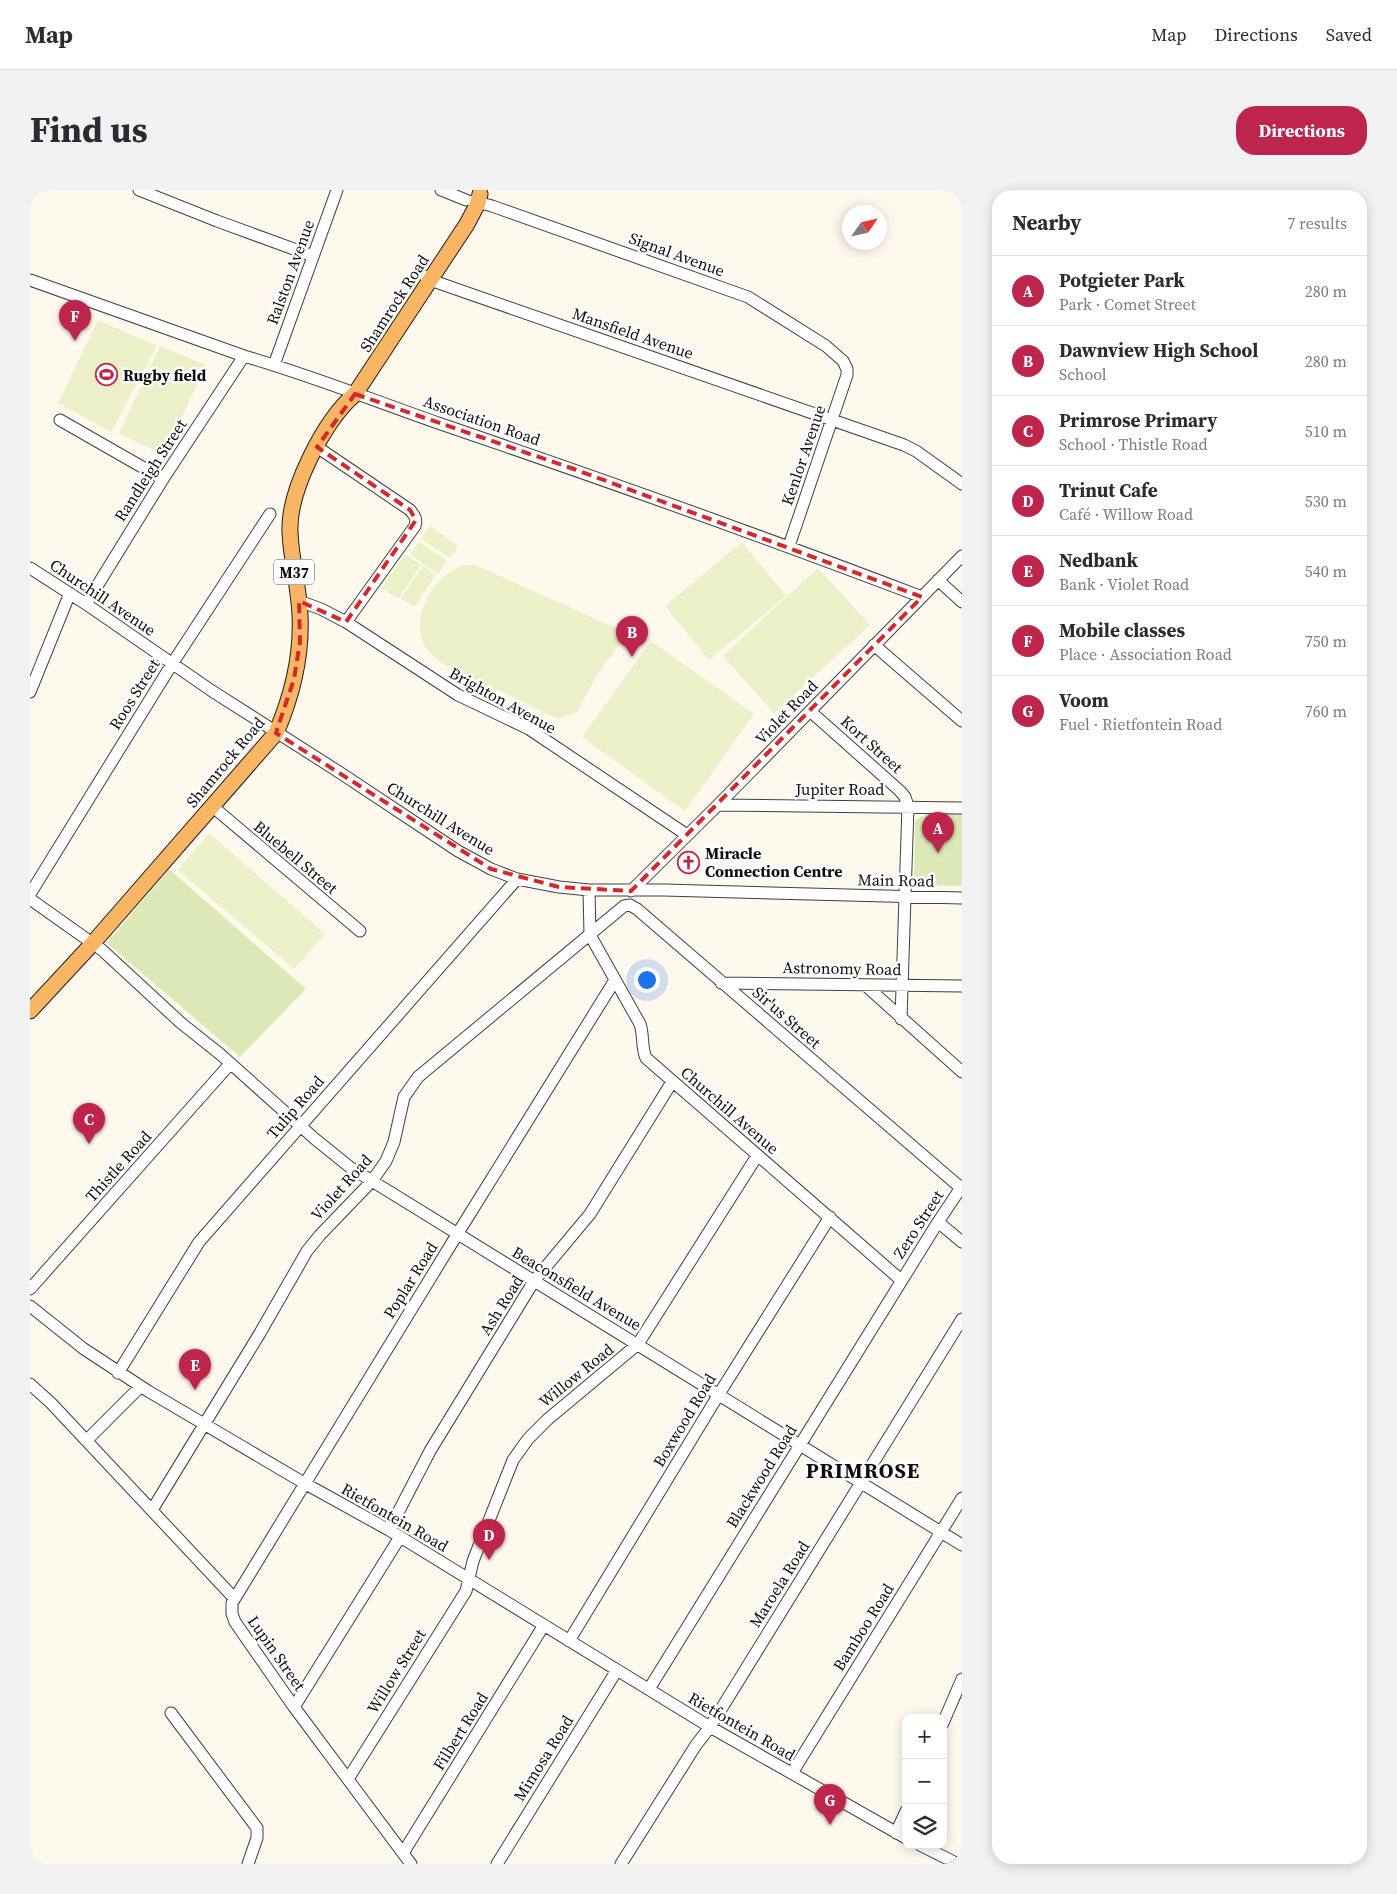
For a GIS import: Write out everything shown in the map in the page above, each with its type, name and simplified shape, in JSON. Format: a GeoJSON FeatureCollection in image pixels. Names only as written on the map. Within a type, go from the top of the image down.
{"type":"FeatureCollection","features":[{"type":"Feature","properties":{"kind":"main road","name":"Shamrock Road"},"geometry":{"type":"LineString","coordinates":[[30,1011],[93,943],[276,733],[294,679],[300,642],[299,601],[292,557],[290,515],[301,477],[335,417],[351,396],[428,278],[464,222],[476,198]]}},
{"type":"Feature","properties":{"kind":"street"},"geometry":{"type":"LineString","coordinates":[[139,190],[216,221],[313,256]]}},
{"type":"Feature","properties":{"kind":"street","name":"Ralston Avenue"},"geometry":{"type":"LineString","coordinates":[[274,365],[337,190]]}},
{"type":"Feature","properties":{"kind":"street","name":"Signal Avenue"},"geometry":{"type":"LineString","coordinates":[[442,190],[476,198],[492,206],[748,297],[826,346],[842,361],[847,369],[847,375]]}},
{"type":"Feature","properties":{"kind":"street","name":"Mansfield Avenue"},"geometry":{"type":"LineString","coordinates":[[428,278],[832,419],[916,451],[962,484]]}},
{"type":"Feature","properties":{"kind":"street","name":"Association Road"},"geometry":{"type":"LineString","coordinates":[[30,280],[274,365],[351,396],[571,468],[789,546],[922,597]]}},
{"type":"Feature","properties":{"kind":"street","name":"Randleigh Street"},"geometry":{"type":"LineString","coordinates":[[86,604],[163,479],[244,356]]}},
{"type":"Feature","properties":{"kind":"street","name":"Kenlor Avenue"},"geometry":{"type":"LineString","coordinates":[[789,546],[847,375]]}},
{"type":"Feature","properties":{"kind":"street"},"geometry":{"type":"LineString","coordinates":[[60,420],[163,479]]}},
{"type":"Feature","properties":{"kind":"street"},"geometry":{"type":"LineString","coordinates":[[317,447],[410,510],[416,520],[415,526],[346,622]]}},
{"type":"Feature","properties":{"kind":"street","name":"Roos Street"},"geometry":{"type":"LineString","coordinates":[[30,894],[172,664],[270,514]]}},
{"type":"Feature","properties":{"kind":"street","name":"Violet Road"},"geometry":{"type":"LineString","coordinates":[[631,891],[648,866],[687,835],[718,805],[962,556]]}},
{"type":"Feature","properties":{"kind":"street","name":"Churchill Avenue"},"geometry":{"type":"LineString","coordinates":[[30,568],[70,593],[276,733],[477,862],[517,879],[552,886],[589,890],[590,935],[640,1024],[646,1058],[902,1280]]}},
{"type":"Feature","properties":{"kind":"street"},"geometry":{"type":"LineString","coordinates":[[938,580],[962,602]]}},
{"type":"Feature","properties":{"kind":"street"},"geometry":{"type":"LineString","coordinates":[[30,692],[70,593]]}},
{"type":"Feature","properties":{"kind":"street","name":"Brighton Avenue"},"geometry":{"type":"LineString","coordinates":[[299,601],[322,609],[346,622],[458,695],[529,729],[687,835]]}},
{"type":"Feature","properties":{"kind":"street"},"geometry":{"type":"LineString","coordinates":[[874,645],[962,721]]}},
{"type":"Feature","properties":{"kind":"street","name":"Kort Street"},"geometry":{"type":"LineString","coordinates":[[810,711],[900,791],[908,806]]}},
{"type":"Feature","properties":{"kind":"street","name":"Jupiter Road"},"geometry":{"type":"LineString","coordinates":[[718,805],[962,808]]}},
{"type":"Feature","properties":{"kind":"street","name":"Bluebell Street"},"geometry":{"type":"LineString","coordinates":[[212,806],[360,932]]}},
{"type":"Feature","properties":{"kind":"street"},"geometry":{"type":"LineString","coordinates":[[901,1019],[908,806]]}},
{"type":"Feature","properties":{"kind":"street","name":"Tulip Road"},"geometry":{"type":"LineString","coordinates":[[118,1373],[199,1242],[517,879]]}},
{"type":"Feature","properties":{"kind":"street","name":"Main Road"},"geometry":{"type":"LineString","coordinates":[[589,890],[664,890],[962,898]]}},
{"type":"Feature","properties":{"kind":"street","name":"Beaconsfield Avenue"},"geometry":{"type":"LineString","coordinates":[[30,899],[93,943],[138,982],[159,996],[195,1032],[334,1156],[962,1545]]}},
{"type":"Feature","properties":{"kind":"street","name":"Sir'us Street"},"geometry":{"type":"LineString","coordinates":[[590,935],[620,909],[630,905],[961,1187]]}},
{"type":"Feature","properties":{"kind":"street","name":"Violet Road"},"geometry":{"type":"LineString","coordinates":[[152,1510],[260,1332],[306,1251],[372,1181],[391,1152],[404,1097],[418,1077],[590,935]]}},
{"type":"Feature","properties":{"kind":"street","name":"Poplar Road"},"geometry":{"type":"LineString","coordinates":[[234,1598],[615,980]]}},
{"type":"Feature","properties":{"kind":"street","name":"Astronomy Road"},"geometry":{"type":"LineString","coordinates":[[721,982],[962,986]]}},
{"type":"Feature","properties":{"kind":"street"},"geometry":{"type":"LineString","coordinates":[[865,985],[962,1072]]}},
{"type":"Feature","properties":{"kind":"street","name":"Thistle Road"},"geometry":{"type":"LineString","coordinates":[[30,1289],[230,1064]]}},
{"type":"Feature","properties":{"kind":"street","name":"Ash Road"},"geometry":{"type":"LineString","coordinates":[[389,1530],[430,1451],[534,1281],[590,1214],[672,1082]]}},
{"type":"Feature","properties":{"kind":"street","name":"Willow Road"},"geometry":{"type":"LineString","coordinates":[[468,1578],[508,1472],[522,1447],[548,1419],[638,1344],[757,1156]]}},
{"type":"Feature","properties":{"kind":"street","name":"Zero Street"},"geometry":{"type":"LineString","coordinates":[[902,1280],[961,1187]]}},
{"type":"Feature","properties":{"kind":"street","name":"Boxwood Road"},"geometry":{"type":"LineString","coordinates":[[569,1641],[719,1394],[830,1217]]}},
{"type":"Feature","properties":{"kind":"street"},"geometry":{"type":"LineString","coordinates":[[938,1222],[962,1242]]}},
{"type":"Feature","properties":{"kind":"street","name":"Blackwood Road"},"geometry":{"type":"LineString","coordinates":[[649,1689],[902,1280]]}},
{"type":"Feature","properties":{"kind":"street","name":"Rietfontein Road"},"geometry":{"type":"LineString","coordinates":[[30,1306],[72,1340],[140,1387],[304,1484],[389,1530],[710,1727],[901,1836]]}},
{"type":"Feature","properties":{"kind":"street","name":"Maroela Road"},"geometry":{"type":"LineString","coordinates":[[621,1864],[696,1745],[710,1727],[962,1319]]}},
{"type":"Feature","properties":{"kind":"street"},"geometry":{"type":"LineString","coordinates":[[30,1384],[51,1402],[234,1598]]}},
{"type":"Feature","properties":{"kind":"street"},"geometry":{"type":"LineString","coordinates":[[87,1440],[140,1387]]}},
{"type":"Feature","properties":{"kind":"street","name":"Bamboo Road"},"geometry":{"type":"LineString","coordinates":[[792,1773],[962,1498]]}},
{"type":"Feature","properties":{"kind":"street"},"geometry":{"type":"LineString","coordinates":[[294,1707],[400,1537]]}},
{"type":"Feature","properties":{"kind":"street","name":"Willow Street"},"geometry":{"type":"LineString","coordinates":[[348,1779],[466,1590],[468,1578]]}},
{"type":"Feature","properties":{"kind":"street","name":"Lupin Street"},"geometry":{"type":"LineString","coordinates":[[234,1598],[232,1614],[234,1622],[294,1707],[411,1864]]}},
{"type":"Feature","properties":{"kind":"street","name":"Filbert Road"},"geometry":{"type":"LineString","coordinates":[[403,1853],[544,1625]]}},
{"type":"Feature","properties":{"kind":"street","name":"Mimosa Road"},"geometry":{"type":"LineString","coordinates":[[497,1864],[617,1670]]}},
{"type":"Feature","properties":{"kind":"street"},"geometry":{"type":"LineString","coordinates":[[947,1714],[962,1679]]}},
{"type":"Feature","properties":{"kind":"street"},"geometry":{"type":"LineString","coordinates":[[171,1713],[257,1828],[257,1838],[248,1864]]}},
{"type":"Feature","properties":{"kind":"street"},"geometry":{"type":"LineString","coordinates":[[928,1849],[958,1864]]}},
{"type":"Feature","properties":{"kind":"highlighted area"},"geometry":{"type":"Polygon","coordinates":[[[355,394],[571,468],[922,597],[631,891],[559,887],[491,869],[276,733],[294,679],[300,642],[299,601],[346,622],[416,520],[410,510],[317,447],[355,394]]]}},
{"type":"Feature","properties":{"kind":"green space","name":"Rugby field"},"geometry":{"type":"Polygon","coordinates":[[[98,320],[157,346],[111,432],[58,403],[98,320]]]}},
{"type":"Feature","properties":{"kind":"green space","name":"Rugby field"},"geometry":{"type":"Polygon","coordinates":[[[160,346],[206,365],[164,455],[119,433],[160,346]]]}},
{"type":"Feature","properties":{"kind":"green space"},"geometry":{"type":"Polygon","coordinates":[[[430,526],[458,546],[450,558],[421,539],[430,526]]]}},
{"type":"Feature","properties":{"kind":"green space"},"geometry":{"type":"Polygon","coordinates":[[[419,542],[447,561],[438,574],[410,554],[419,542]]]}},
{"type":"Feature","properties":{"kind":"green space"},"geometry":{"type":"Polygon","coordinates":[[[742,542],[786,596],[709,660],[665,606],[742,542]]]}},
{"type":"Feature","properties":{"kind":"green space"},"geometry":{"type":"Polygon","coordinates":[[[405,554],[421,565],[398,599],[382,588],[405,554]]]}},
{"type":"Feature","properties":{"kind":"green space"},"geometry":{"type":"Polygon","coordinates":[[[464,565],[474,565],[482,568],[627,633],[596,677],[577,712],[558,719],[454,670],[433,656],[426,648],[421,637],[420,625],[426,601],[442,579],[452,570],[464,565]]]}},
{"type":"Feature","properties":{"kind":"green space"},"geometry":{"type":"Polygon","coordinates":[[[423,566],[436,575],[414,607],[401,598],[423,566]]]}},
{"type":"Feature","properties":{"kind":"green space"},"geometry":{"type":"Polygon","coordinates":[[[818,568],[870,625],[774,713],[723,656],[818,568]]]}},
{"type":"Feature","properties":{"kind":"green space"},"geometry":{"type":"Polygon","coordinates":[[[651,641],[754,714],[685,811],[582,737],[651,641]]]}},
{"type":"Feature","properties":{"kind":"green space"},"geometry":{"type":"Polygon","coordinates":[[[928,814],[962,814],[962,886],[914,885],[915,820],[928,814]]]}},
{"type":"Feature","properties":{"kind":"green space"},"geometry":{"type":"Polygon","coordinates":[[[209,833],[325,934],[294,969],[178,870],[209,833]]]}},
{"type":"Feature","properties":{"kind":"green space"},"geometry":{"type":"Polygon","coordinates":[[[169,869],[306,989],[240,1057],[107,943],[169,869]]]}},
{"type":"Feature","properties":{"kind":"place","name":"Mobile classes"},"geometry":{"type":"Point","coordinates":[75,341]}},
{"type":"Feature","properties":{"kind":"place","name":"Rugby field"},"geometry":{"type":"Point","coordinates":[107,375]}},
{"type":"Feature","properties":{"kind":"place","name":"Dawnview High School"},"geometry":{"type":"Point","coordinates":[632,657]}},
{"type":"Feature","properties":{"kind":"place","name":"Potgieter Park"},"geometry":{"type":"Point","coordinates":[938,853]}},
{"type":"Feature","properties":{"kind":"place","name":"Miracle Connection Centre"},"geometry":{"type":"Point","coordinates":[689,862]}},
{"type":"Feature","properties":{"kind":"place","name":"Primrose Primary"},"geometry":{"type":"Point","coordinates":[89,1144]}},
{"type":"Feature","properties":{"kind":"place","name":"Nedbank"},"geometry":{"type":"Point","coordinates":[195,1390]}},
{"type":"Feature","properties":{"kind":"place","name":"Trinut Cafe"},"geometry":{"type":"Point","coordinates":[489,1560]}},
{"type":"Feature","properties":{"kind":"place","name":"Voom"},"geometry":{"type":"Point","coordinates":[830,1825]}},
{"type":"Feature","properties":{"kind":"district","name":"PRIMROSE"},"geometry":{"type":"Point","coordinates":[863,1470]}}]}
